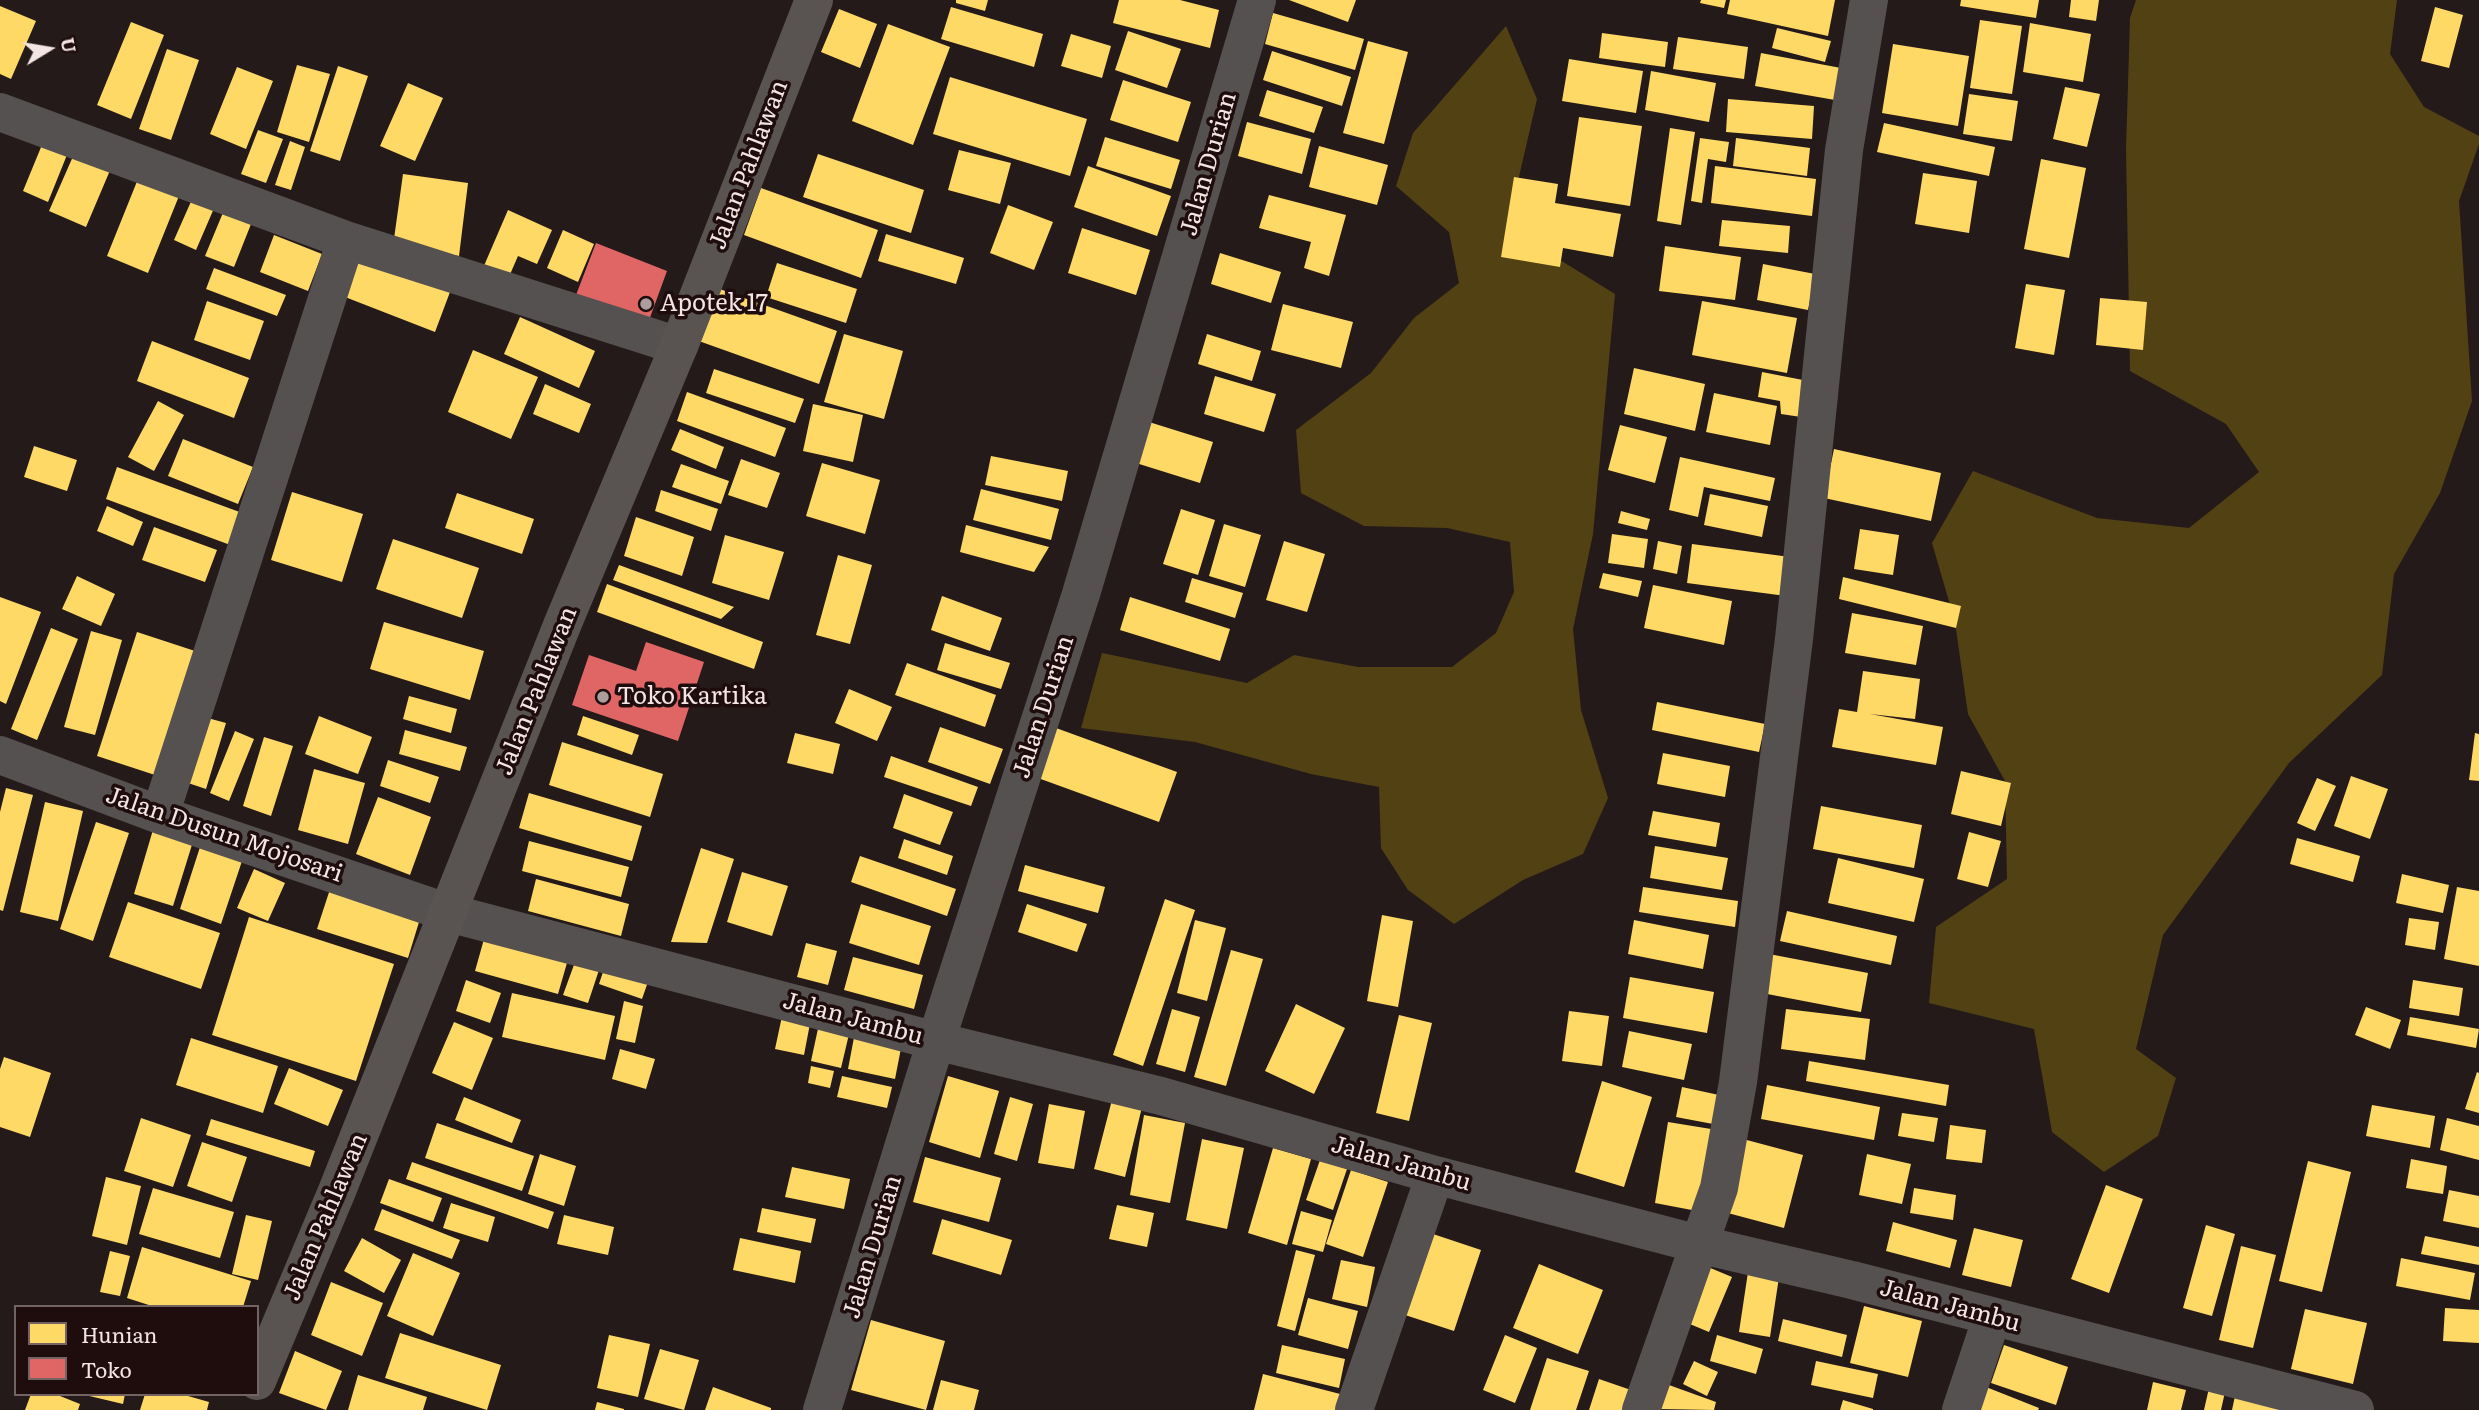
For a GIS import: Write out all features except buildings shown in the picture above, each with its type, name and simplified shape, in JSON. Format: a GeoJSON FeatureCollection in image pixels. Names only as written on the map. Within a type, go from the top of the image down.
{"type":"FeatureCollection","features":[{"type":"Feature","properties":{"kind":"main road","name":"Jalan Pahlawan"},"geometry":{"type":"LineString","coordinates":[[259,1376],[449,913],[563,623],[679,346],[814,0]]}},
{"type":"Feature","properties":{"kind":"street","name":"Jalan Durian"},"geometry":{"type":"LineString","coordinates":[[822,1410],[936,1041],[1081,594],[1256,0]]}},
{"type":"Feature","properties":{"kind":"street"},"geometry":{"type":"LineString","coordinates":[[1641,1410],[1702,1245],[1719,1188],[1751,987],[1794,639],[1844,150],[1869,0]]}},
{"type":"Feature","properties":{"kind":"street"},"geometry":{"type":"LineString","coordinates":[[0,112],[346,240],[679,346]]}},
{"type":"Feature","properties":{"kind":"street"},"geometry":{"type":"LineString","coordinates":[[160,815],[346,240]]}},
{"type":"Feature","properties":{"kind":"street","name":"Jalan Dusun Mojosari"},"geometry":{"type":"LineString","coordinates":[[0,755],[160,815],[449,913]]}},
{"type":"Feature","properties":{"kind":"street","name":"Jalan Jambu"},"geometry":{"type":"LineString","coordinates":[[449,913],[936,1041],[1161,1096],[1435,1175],[1702,1245],[2355,1410]]}},
{"type":"Feature","properties":{"kind":"street"},"geometry":{"type":"LineString","coordinates":[[1354,1410],[1435,1175]]}},
{"type":"Feature","properties":{"kind":"street"},"geometry":{"type":"LineString","coordinates":[[1961,1410],[1992,1317]]}},
{"type":"Feature","properties":{"kind":"shaded area"},"geometry":{"type":"Polygon","coordinates":[[[2136,0],[2397,0],[2390,54],[2424,107],[2479,136],[2479,144],[2459,201],[2472,401],[2440,493],[2394,574],[2382,675],[2289,763],[2163,935],[2136,1049],[2176,1078],[2158,1136],[2104,1172],[2052,1132],[2034,1029],[1929,1003],[1936,927],[2007,879],[2005,781],[1968,714],[1955,622],[1932,543],[1973,471],[2097,518],[2189,528],[2259,472],[2226,424],[2130,371],[2126,150],[2130,18],[2136,0]]]}},
{"type":"Feature","properties":{"kind":"shaded area"},"geometry":{"type":"Polygon","coordinates":[[[1506,26],[1537,99],[1518,181],[1531,242],[1615,294],[1593,534],[1573,629],[1581,710],[1608,798],[1583,854],[1523,880],[1454,924],[1408,890],[1381,848],[1379,787],[1311,774],[1195,742],[1081,728],[1102,653],[1247,683],[1294,655],[1358,667],[1452,667],[1496,633],[1514,592],[1510,542],[1447,528],[1364,526],[1301,493],[1296,430],[1371,373],[1414,318],[1459,283],[1449,232],[1396,186],[1413,133],[1506,26]]]}},
{"type":"Feature","properties":{"kind":"place","name":"Apotek 17"},"geometry":{"type":"Point","coordinates":[646,304]}},
{"type":"Feature","properties":{"kind":"place","name":"Toko Kartika"},"geometry":{"type":"Point","coordinates":[603,697]}}]}
